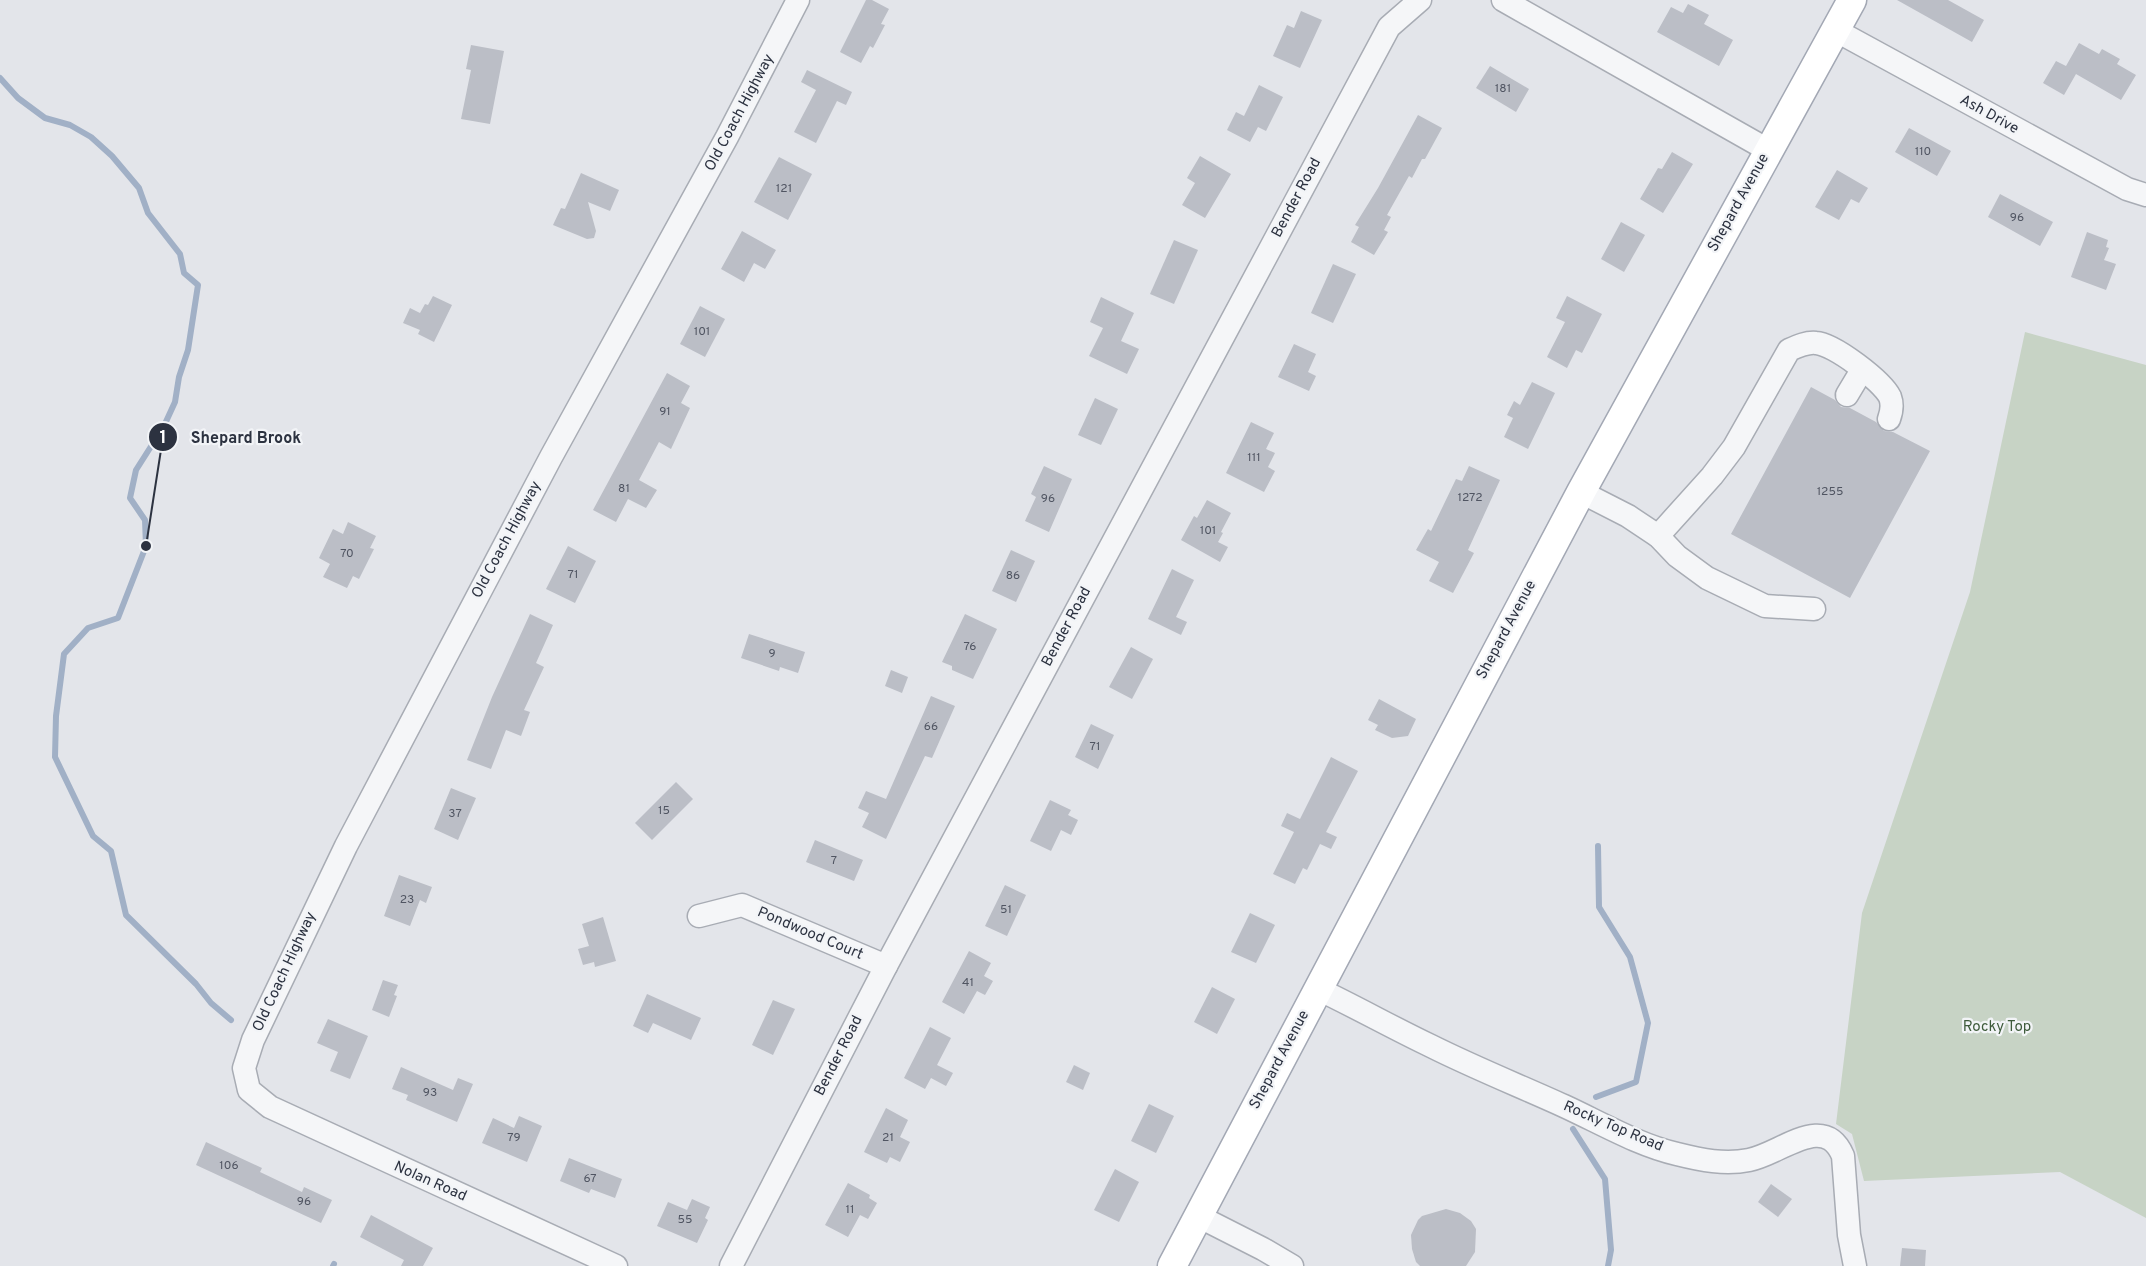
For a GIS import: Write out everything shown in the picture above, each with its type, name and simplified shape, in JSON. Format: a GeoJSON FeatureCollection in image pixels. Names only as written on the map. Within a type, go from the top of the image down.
{"type":"FeatureCollection","features":[{"type":"Feature","properties":{"kind":"main road","name":"Shepard Avenue"},"geometry":{"type":"LineString","coordinates":[[1172,1266],[1581,492],[1852,0]]}},
{"type":"Feature","properties":{"kind":"street","name":"Old Coach Highway"},"geometry":{"type":"LineString","coordinates":[[249,1090],[244,1068],[253,1040],[346,846],[541,477],[727,137],[798,0]]}},
{"type":"Feature","properties":{"kind":"street","name":"Bender Road"},"geometry":{"type":"LineString","coordinates":[[731,1266],[886,966],[1389,27],[1420,0]]}},
{"type":"Feature","properties":{"kind":"street"},"geometry":{"type":"LineString","coordinates":[[1503,0],[1768,150]]}},
{"type":"Feature","properties":{"kind":"street","name":"Ash Drive"},"geometry":{"type":"LineString","coordinates":[[1835,30],[2127,189],[2146,195]]}},
{"type":"Feature","properties":{"kind":"street"},"geometry":{"type":"LineString","coordinates":[[1658,536],[1712,476],[1734,447],[1789,350],[1802,344],[1815,342],[1831,347],[1885,388],[1893,409],[1889,419]]}},
{"type":"Feature","properties":{"kind":"street"},"geometry":{"type":"LineString","coordinates":[[1846,395],[1862,369]]}},
{"type":"Feature","properties":{"kind":"street"},"geometry":{"type":"LineString","coordinates":[[1581,492],[1628,516],[1658,536],[1677,556],[1707,578],[1765,606],[1814,609]]}},
{"type":"Feature","properties":{"kind":"street","name":"Pondwood Court"},"geometry":{"type":"LineString","coordinates":[[699,916],[742,905],[886,966]]}},
{"type":"Feature","properties":{"kind":"street","name":"Rocky Top Road"},"geometry":{"type":"LineString","coordinates":[[1318,989],[1430,1046],[1640,1141],[1673,1153],[1720,1162],[1735,1162],[1766,1155],[1810,1135],[1820,1135],[1831,1139],[1839,1146],[1844,1156],[1849,1235],[1855,1266]]}},
{"type":"Feature","properties":{"kind":"street","name":"Nolan Road"},"geometry":{"type":"LineString","coordinates":[[249,1090],[270,1107],[616,1266]]}},
{"type":"Feature","properties":{"kind":"street"},"geometry":{"type":"LineString","coordinates":[[1198,1216],[1292,1266]]}},
{"type":"Feature","properties":{"kind":"green space","name":"Rocky Top"},"geometry":{"type":"Polygon","coordinates":[[[2025,332],[2146,365],[2146,1218],[2060,1172],[1864,1181],[1852,1134],[1836,1124],[1862,913],[1970,592],[2025,332]]]}},
{"type":"Feature","properties":{"kind":"building"},"geometry":{"type":"Polygon","coordinates":[[[866,0],[872,0],[889,9],[881,24],[885,25],[873,48],[870,46],[861,63],[840,52],[866,0]]]}},
{"type":"Feature","properties":{"kind":"building"},"geometry":{"type":"Polygon","coordinates":[[[1897,0],[1948,0],[1984,20],[1972,42],[1897,0]]]}},
{"type":"Feature","properties":{"kind":"building"},"geometry":{"type":"Polygon","coordinates":[[[1688,4],[1709,15],[1704,24],[1733,40],[1719,66],[1657,32],[1671,7],[1683,13],[1688,4]]]}},
{"type":"Feature","properties":{"kind":"building"},"geometry":{"type":"Polygon","coordinates":[[[1301,11],[1322,20],[1300,68],[1273,56],[1287,25],[1294,28],[1301,11]]]}},
{"type":"Feature","properties":{"kind":"building"},"geometry":{"type":"Polygon","coordinates":[[[2079,43],[2099,54],[2102,49],[2120,59],[2117,64],[2136,75],[2121,100],[2076,74],[2064,95],[2043,83],[2056,61],[2066,66],[2079,43]]]}},
{"type":"Feature","properties":{"kind":"building"},"geometry":{"type":"Polygon","coordinates":[[[471,45],[504,51],[490,124],[461,119],[471,70],[466,69],[471,45]]]}},
{"type":"Feature","properties":{"kind":"building"},"geometry":{"type":"Polygon","coordinates":[[[1490,66],[1529,89],[1516,112],[1476,88],[1490,66]]]}},
{"type":"Feature","properties":{"kind":"building"},"geometry":{"type":"Polygon","coordinates":[[[807,70],[852,92],[846,105],[837,101],[816,143],[794,132],[816,90],[801,82],[807,70]]]}},
{"type":"Feature","properties":{"kind":"building"},"geometry":{"type":"Polygon","coordinates":[[[1259,85],[1283,97],[1266,131],[1258,127],[1250,142],[1227,130],[1236,112],[1244,116],[1259,85]]]}},
{"type":"Feature","properties":{"kind":"building"},"geometry":{"type":"Polygon","coordinates":[[[1418,115],[1442,128],[1412,178],[1409,176],[1387,215],[1391,217],[1384,230],[1388,232],[1374,255],[1351,242],[1359,227],[1355,225],[1418,115]]]}},
{"type":"Feature","properties":{"kind":"building"},"geometry":{"type":"Polygon","coordinates":[[[1909,128],[1951,151],[1937,176],[1895,152],[1909,128]]]}},
{"type":"Feature","properties":{"kind":"building"},"geometry":{"type":"Polygon","coordinates":[[[1672,152],[1693,164],[1663,213],[1640,199],[1658,168],[1662,169],[1672,152]]]}},
{"type":"Feature","properties":{"kind":"building"},"geometry":{"type":"Polygon","coordinates":[[[1200,156],[1231,174],[1205,218],[1182,205],[1195,183],[1187,178],[1200,156]]]}},
{"type":"Feature","properties":{"kind":"building"},"geometry":{"type":"Polygon","coordinates":[[[779,157],[812,174],[788,220],[754,202],[779,157]]]}},
{"type":"Feature","properties":{"kind":"building"},"geometry":{"type":"Polygon","coordinates":[[[1837,170],[1868,188],[1859,203],[1851,199],[1839,220],[1815,207],[1837,170]]]}},
{"type":"Feature","properties":{"kind":"building"},"geometry":{"type":"Polygon","coordinates":[[[581,173],[619,190],[610,211],[588,202],[596,231],[594,238],[587,239],[553,225],[561,208],[565,209],[581,173]]]}},
{"type":"Feature","properties":{"kind":"building"},"geometry":{"type":"Polygon","coordinates":[[[2000,194],[2053,222],[2040,246],[1988,217],[2000,194]]]}},
{"type":"Feature","properties":{"kind":"building"},"geometry":{"type":"Polygon","coordinates":[[[1621,222],[1645,235],[1624,272],[1601,259],[1621,222]]]}},
{"type":"Feature","properties":{"kind":"building"},"geometry":{"type":"Polygon","coordinates":[[[742,231],[776,250],[765,269],[754,263],[744,282],[721,269],[742,231]]]}},
{"type":"Feature","properties":{"kind":"building"},"geometry":{"type":"Polygon","coordinates":[[[2087,232],[2108,240],[2106,247],[2109,248],[2104,260],[2116,264],[2106,290],[2071,277],[2087,232]]]}},
{"type":"Feature","properties":{"kind":"building"},"geometry":{"type":"Polygon","coordinates":[[[1174,240],[1198,250],[1174,304],[1150,294],[1174,240]]]}},
{"type":"Feature","properties":{"kind":"building"},"geometry":{"type":"Polygon","coordinates":[[[1333,264],[1356,274],[1333,323],[1311,313],[1333,264]]]}},
{"type":"Feature","properties":{"kind":"building"},"geometry":{"type":"Polygon","coordinates":[[[433,296],[452,305],[434,342],[418,334],[420,330],[403,323],[410,308],[420,313],[433,296]]]}},
{"type":"Feature","properties":{"kind":"building"},"geometry":{"type":"Polygon","coordinates":[[[1567,296],[1602,314],[1582,353],[1576,350],[1567,368],[1547,357],[1565,322],[1556,318],[1567,296]]]}},
{"type":"Feature","properties":{"kind":"building"},"geometry":{"type":"Polygon","coordinates":[[[1101,297],[1134,313],[1121,341],[1139,349],[1127,374],[1089,356],[1103,328],[1090,322],[1101,297]]]}},
{"type":"Feature","properties":{"kind":"building"},"geometry":{"type":"Polygon","coordinates":[[[700,306],[725,319],[705,357],[680,344],[700,306]]]}},
{"type":"Feature","properties":{"kind":"building"},"geometry":{"type":"Polygon","coordinates":[[[1294,344],[1316,354],[1308,372],[1316,376],[1309,391],[1278,377],[1294,344]]]}},
{"type":"Feature","properties":{"kind":"building"},"geometry":{"type":"Polygon","coordinates":[[[667,373],[690,386],[681,403],[690,408],[671,449],[659,442],[639,480],[657,490],[646,508],[628,499],[616,522],[593,510],[667,373]]]}},
{"type":"Feature","properties":{"kind":"building"},"geometry":{"type":"Polygon","coordinates":[[[1532,382],[1555,393],[1528,449],[1504,437],[1513,418],[1507,415],[1514,401],[1520,405],[1532,382]]]}},
{"type":"Feature","properties":{"kind":"building"},"geometry":{"type":"Polygon","coordinates":[[[1811,387],[1835,400],[1841,407],[1850,408],[1876,422],[1884,431],[1893,432],[1930,451],[1850,598],[1731,534],[1811,387]]]}},
{"type":"Feature","properties":{"kind":"building"},"geometry":{"type":"Polygon","coordinates":[[[1095,398],[1118,409],[1101,445],[1078,435],[1095,398]]]}},
{"type":"Feature","properties":{"kind":"building"},"geometry":{"type":"Polygon","coordinates":[[[1251,422],[1274,433],[1266,449],[1275,453],[1268,467],[1275,471],[1264,492],[1226,473],[1251,422]]]}},
{"type":"Feature","properties":{"kind":"building"},"geometry":{"type":"Polygon","coordinates":[[[1044,466],[1072,479],[1049,532],[1025,521],[1036,497],[1031,494],[1044,466]]]}},
{"type":"Feature","properties":{"kind":"building"},"geometry":{"type":"Polygon","coordinates":[[[1469,466],[1500,480],[1468,550],[1474,553],[1453,593],[1429,581],[1439,562],[1416,550],[1428,529],[1431,531],[1456,479],[1462,481],[1469,466]]]}},
{"type":"Feature","properties":{"kind":"building"},"geometry":{"type":"Polygon","coordinates":[[[1207,500],[1231,513],[1218,542],[1228,547],[1220,562],[1181,540],[1194,516],[1197,518],[1207,500]]]}},
{"type":"Feature","properties":{"kind":"building"},"geometry":{"type":"Polygon","coordinates":[[[348,522],[376,536],[370,548],[374,549],[359,579],[353,576],[347,588],[323,577],[330,564],[319,558],[333,529],[343,534],[348,522]]]}},
{"type":"Feature","properties":{"kind":"building"},"geometry":{"type":"Polygon","coordinates":[[[568,546],[596,561],[575,603],[546,589],[568,546]]]}},
{"type":"Feature","properties":{"kind":"building"},"geometry":{"type":"Polygon","coordinates":[[[1011,550],[1035,561],[1016,602],[992,591],[1011,550]]]}},
{"type":"Feature","properties":{"kind":"building"},"geometry":{"type":"Polygon","coordinates":[[[1172,569],[1194,580],[1176,617],[1187,622],[1181,635],[1148,619],[1172,569]]]}},
{"type":"Feature","properties":{"kind":"building"},"geometry":{"type":"Polygon","coordinates":[[[530,614],[553,625],[536,663],[544,667],[524,710],[530,712],[521,736],[506,730],[491,769],[467,760],[492,697],[530,614]]]}},
{"type":"Feature","properties":{"kind":"building"},"geometry":{"type":"Polygon","coordinates":[[[965,614],[997,629],[973,679],[952,670],[952,666],[942,662],[965,614]]]}},
{"type":"Feature","properties":{"kind":"building"},"geometry":{"type":"Polygon","coordinates":[[[749,634],[805,652],[798,673],[780,667],[779,671],[741,658],[749,634]]]}},
{"type":"Feature","properties":{"kind":"building"},"geometry":{"type":"Polygon","coordinates":[[[1131,647],[1153,659],[1132,699],[1109,687],[1131,647]]]}},
{"type":"Feature","properties":{"kind":"building"},"geometry":{"type":"Polygon","coordinates":[[[891,670],[908,677],[902,693],[885,686],[891,670]]]}},
{"type":"Feature","properties":{"kind":"building"},"geometry":{"type":"Polygon","coordinates":[[[931,696],[955,706],[932,758],[925,756],[886,839],[862,827],[869,813],[858,808],[866,791],[886,799],[931,696]]]}},
{"type":"Feature","properties":{"kind":"building"},"geometry":{"type":"Polygon","coordinates":[[[1379,699],[1416,719],[1408,736],[1392,738],[1375,730],[1378,725],[1368,720],[1379,699]]]}},
{"type":"Feature","properties":{"kind":"building"},"geometry":{"type":"Polygon","coordinates":[[[1091,724],[1114,735],[1098,769],[1075,757],[1091,724]]]}},
{"type":"Feature","properties":{"kind":"building"},"geometry":{"type":"Polygon","coordinates":[[[1331,757],[1358,771],[1326,832],[1337,837],[1331,849],[1320,844],[1307,870],[1303,868],[1295,884],[1273,874],[1294,832],[1281,826],[1287,813],[1300,819],[1331,757]]]}},
{"type":"Feature","properties":{"kind":"building"},"geometry":{"type":"Polygon","coordinates":[[[676,782],[693,799],[652,840],[635,823],[676,782]]]}},
{"type":"Feature","properties":{"kind":"building"},"geometry":{"type":"Polygon","coordinates":[[[451,788],[476,798],[458,840],[434,829],[451,788]]]}},
{"type":"Feature","properties":{"kind":"building"},"geometry":{"type":"Polygon","coordinates":[[[1050,800],[1071,810],[1068,815],[1078,820],[1071,835],[1061,830],[1051,851],[1030,841],[1050,800]]]}},
{"type":"Feature","properties":{"kind":"building"},"geometry":{"type":"Polygon","coordinates":[[[815,840],[863,860],[854,881],[806,862],[815,840]]]}},
{"type":"Feature","properties":{"kind":"building"},"geometry":{"type":"Polygon","coordinates":[[[399,875],[432,887],[426,903],[420,900],[410,926],[384,916],[399,875]]]}},
{"type":"Feature","properties":{"kind":"building"},"geometry":{"type":"Polygon","coordinates":[[[1005,885],[1026,895],[1007,936],[985,926],[1005,885]]]}},
{"type":"Feature","properties":{"kind":"building"},"geometry":{"type":"Polygon","coordinates":[[[1250,913],[1275,925],[1256,963],[1231,952],[1250,913]]]}},
{"type":"Feature","properties":{"kind":"building"},"geometry":{"type":"Polygon","coordinates":[[[603,917],[616,961],[595,967],[594,962],[583,965],[578,949],[589,946],[582,924],[603,917]]]}},
{"type":"Feature","properties":{"kind":"building"},"geometry":{"type":"Polygon","coordinates":[[[969,951],[991,963],[984,976],[993,981],[985,995],[977,991],[964,1014],[942,1002],[969,951]]]}},
{"type":"Feature","properties":{"kind":"building"},"geometry":{"type":"Polygon","coordinates":[[[383,980],[398,985],[394,995],[397,996],[389,1017],[372,1010],[383,980]]]}},
{"type":"Feature","properties":{"kind":"building"},"geometry":{"type":"Polygon","coordinates":[[[1212,987],[1235,999],[1217,1034],[1194,1022],[1212,987]]]}},
{"type":"Feature","properties":{"kind":"building"},"geometry":{"type":"Polygon","coordinates":[[[647,994],[701,1018],[691,1040],[653,1023],[648,1033],[633,1026],[647,994]]]}},
{"type":"Feature","properties":{"kind":"building"},"geometry":{"type":"Polygon","coordinates":[[[773,1000],[795,1009],[773,1055],[752,1045],[773,1000]]]}},
{"type":"Feature","properties":{"kind":"building"},"geometry":{"type":"Polygon","coordinates":[[[328,1019],[368,1036],[350,1079],[330,1071],[338,1052],[317,1043],[328,1019]]]}},
{"type":"Feature","properties":{"kind":"building"},"geometry":{"type":"Polygon","coordinates":[[[930,1027],[951,1038],[937,1065],[953,1073],[946,1086],[931,1078],[925,1089],[904,1078],[930,1027]]]}},
{"type":"Feature","properties":{"kind":"building"},"geometry":{"type":"Polygon","coordinates":[[[1074,1065],[1090,1073],[1083,1090],[1066,1082],[1074,1065]]]}},
{"type":"Feature","properties":{"kind":"building"},"geometry":{"type":"Polygon","coordinates":[[[401,1067],[453,1090],[458,1078],[473,1084],[457,1122],[406,1100],[408,1095],[392,1089],[401,1067]]]}},
{"type":"Feature","properties":{"kind":"building"},"geometry":{"type":"Polygon","coordinates":[[[1149,1104],[1174,1116],[1156,1153],[1131,1141],[1149,1104]]]}},
{"type":"Feature","properties":{"kind":"building"},"geometry":{"type":"Polygon","coordinates":[[[886,1108],[908,1120],[900,1137],[910,1142],[900,1162],[890,1157],[887,1163],[864,1152],[886,1108]]]}},
{"type":"Feature","properties":{"kind":"building"},"geometry":{"type":"Polygon","coordinates":[[[519,1116],[542,1126],[527,1162],[482,1143],[493,1118],[514,1128],[519,1116]]]}},
{"type":"Feature","properties":{"kind":"building"},"geometry":{"type":"Polygon","coordinates":[[[206,1142],[262,1168],[260,1172],[302,1192],[304,1187],[332,1200],[321,1223],[196,1165],[206,1142]]]}},
{"type":"Feature","properties":{"kind":"building"},"geometry":{"type":"Polygon","coordinates":[[[569,1158],[622,1179],[615,1198],[591,1189],[589,1193],[560,1181],[569,1158]]]}},
{"type":"Feature","properties":{"kind":"building"},"geometry":{"type":"Polygon","coordinates":[[[1115,1169],[1139,1182],[1119,1222],[1094,1210],[1115,1169]]]}},
{"type":"Feature","properties":{"kind":"building"},"geometry":{"type":"Polygon","coordinates":[[[848,1183],[870,1195],[869,1198],[877,1203],[868,1219],[860,1215],[848,1237],[825,1225],[848,1183]]]}},
{"type":"Feature","properties":{"kind":"building"},"geometry":{"type":"Polygon","coordinates":[[[1771,1184],[1792,1199],[1778,1217],[1758,1202],[1771,1184]]]}},
{"type":"Feature","properties":{"kind":"building"},"geometry":{"type":"Polygon","coordinates":[[[692,1199],[710,1207],[705,1218],[708,1220],[697,1243],[657,1226],[668,1202],[687,1210],[692,1199]]]}},
{"type":"Feature","properties":{"kind":"building"},"geometry":{"type":"Polygon","coordinates":[[[1446,1209],[1460,1213],[1471,1221],[1476,1229],[1475,1252],[1466,1266],[1420,1266],[1416,1262],[1412,1249],[1411,1235],[1422,1216],[1446,1209]]]}},
{"type":"Feature","properties":{"kind":"building"},"geometry":{"type":"Polygon","coordinates":[[[371,1215],[433,1248],[423,1266],[401,1266],[404,1260],[360,1237],[371,1215]]]}},
{"type":"Feature","properties":{"kind":"building"},"geometry":{"type":"Polygon","coordinates":[[[1902,1248],[1926,1250],[1925,1266],[1900,1266],[1902,1248]]]}},
{"type":"Feature","properties":{"kind":"waterway"},"geometry":{"type":"LineString","coordinates":[[0,78],[18,98],[45,118],[70,125],[91,137],[112,156],[139,188],[148,213],[180,254],[184,273],[198,285],[188,350],[179,377],[175,402],[164,426],[136,470],[130,498],[145,520],[146,546],[118,618],[88,628],[64,654],[56,716],[55,757],[93,836],[111,851],[126,915],[196,984],[211,1003],[231,1020]]}},
{"type":"Feature","properties":{"kind":"waterway"},"geometry":{"type":"LineString","coordinates":[[1596,1097],[1636,1082],[1648,1023],[1630,957],[1599,907],[1598,846]]}},
{"type":"Feature","properties":{"kind":"waterway"},"geometry":{"type":"LineString","coordinates":[[1573,1129],[1605,1179],[1611,1250],[1608,1266]]}},
{"type":"Feature","properties":{"kind":"place","name":"Shepard Brook"},"geometry":{"type":"Point","coordinates":[146,546]}}]}
